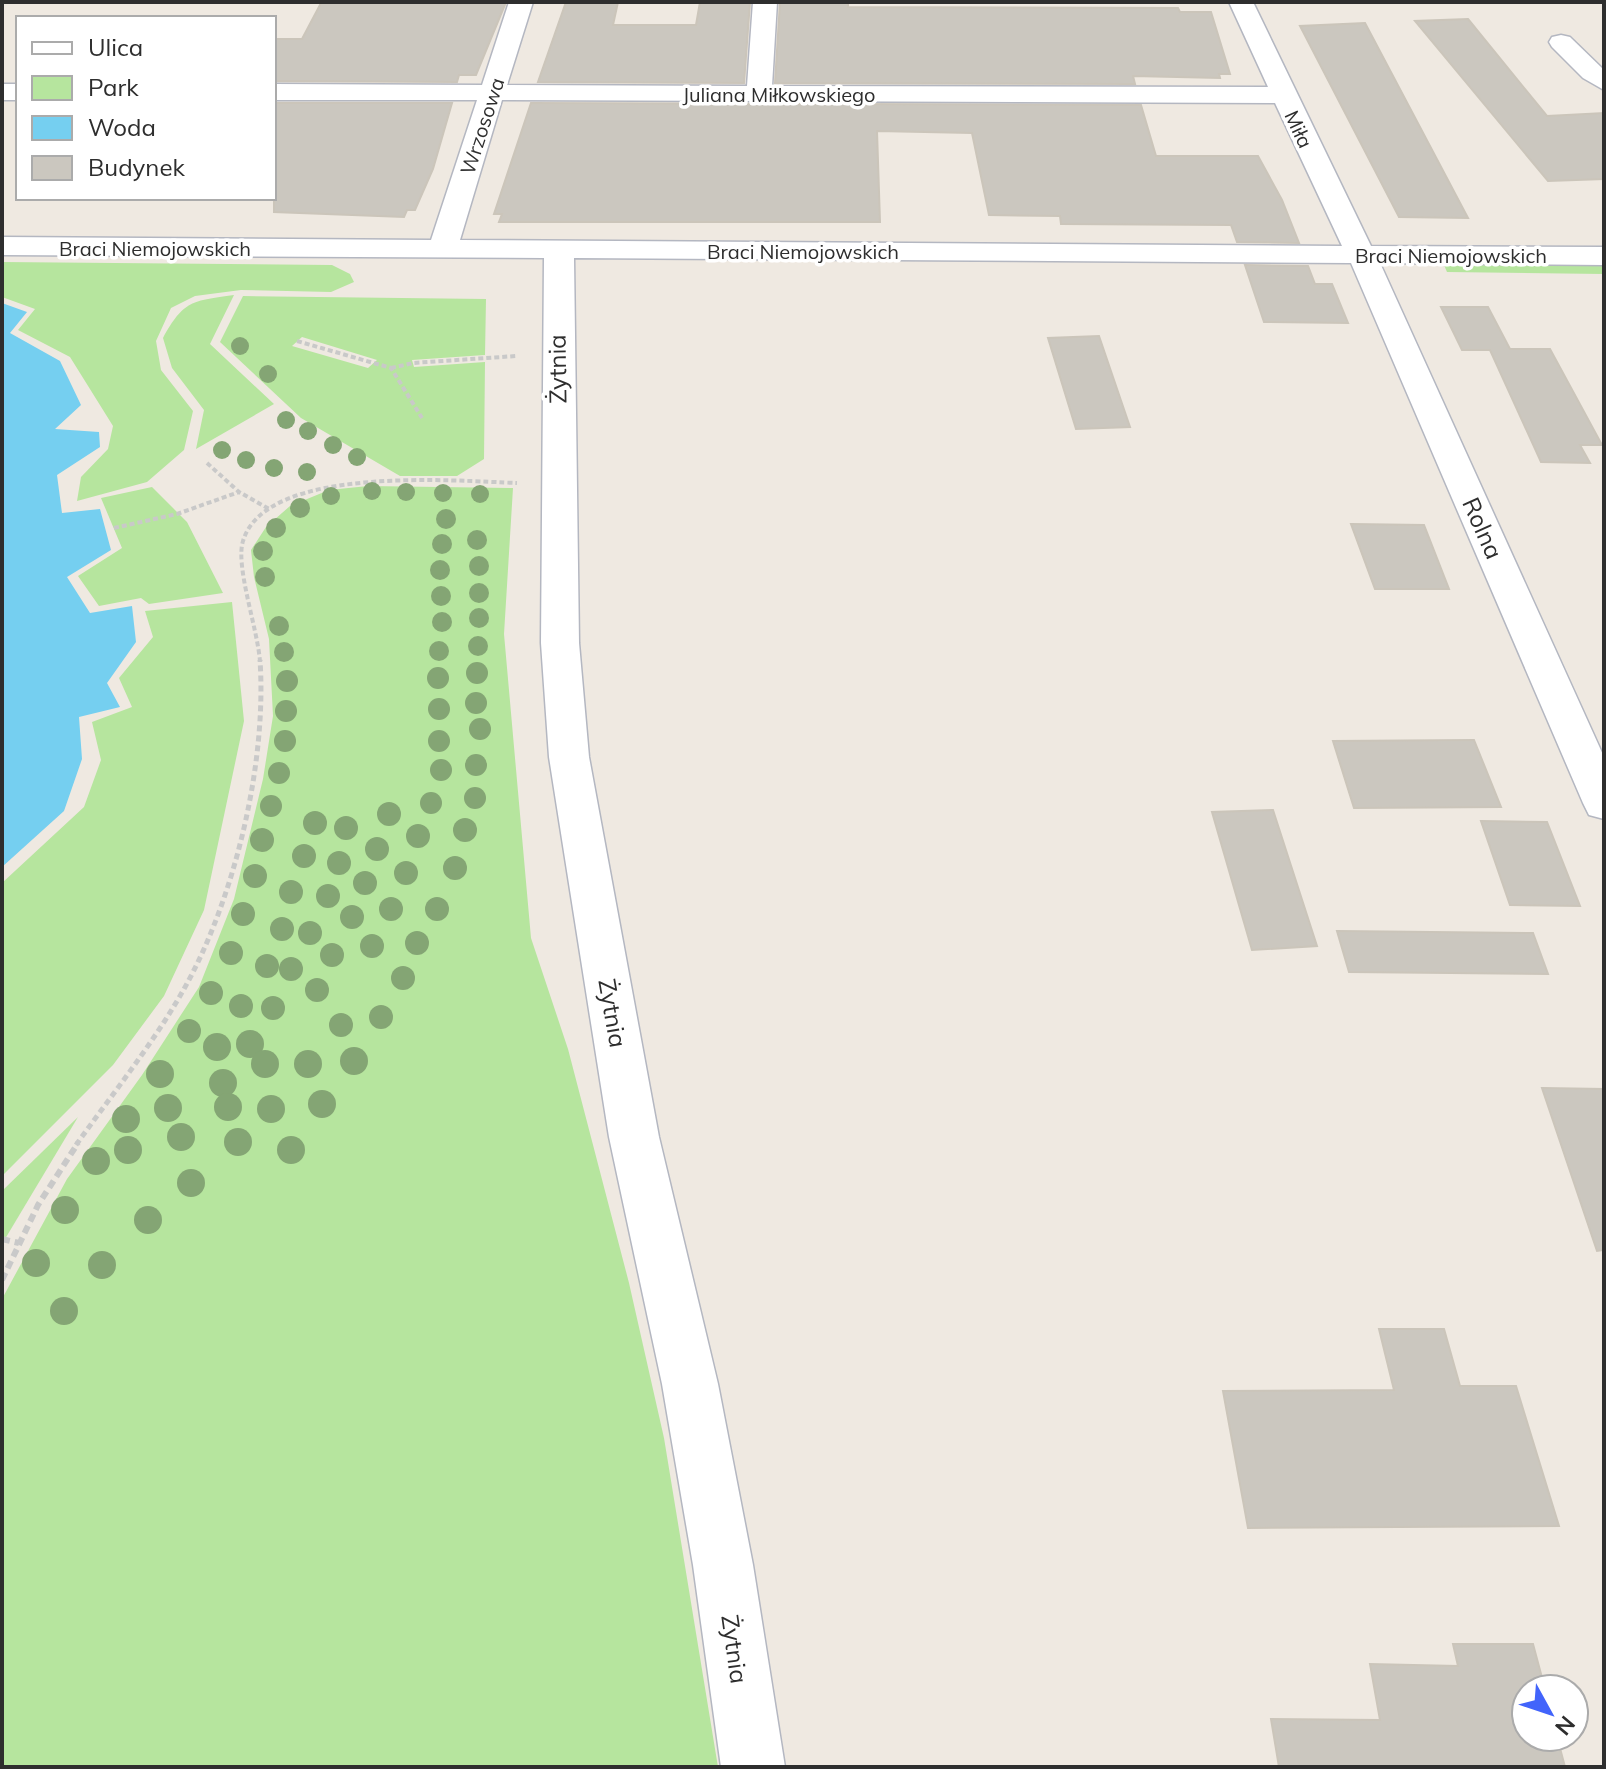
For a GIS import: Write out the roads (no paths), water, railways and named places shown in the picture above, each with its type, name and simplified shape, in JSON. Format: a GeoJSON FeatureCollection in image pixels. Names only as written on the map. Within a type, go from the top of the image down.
{"type":"FeatureCollection","features":[{"type":"Feature","properties":{"kind":"street","name":"Wrzosowa"},"geometry":{"type":"LineString","coordinates":[[442,250],[521,2]]}},
{"type":"Feature","properties":{"kind":"street"},"geometry":{"type":"LineString","coordinates":[[759,94],[765,2]]}},
{"type":"Feature","properties":{"kind":"street","name":"Miła"},"geometry":{"type":"LineString","coordinates":[[1241,2],[1361,254]]}},
{"type":"Feature","properties":{"kind":"street"},"geometry":{"type":"LineString","coordinates":[[1561,42],[1604,82]]}},
{"type":"Feature","properties":{"kind":"street","name":"Juliana Miłkowskiego"},"geometry":{"type":"LineString","coordinates":[[276,92],[1283,95]]}},
{"type":"Feature","properties":{"kind":"street","name":"Braci Niemojowskich"},"geometry":{"type":"LineString","coordinates":[[2,246],[1604,256]]}},
{"type":"Feature","properties":{"kind":"street","name":"Żytnia"},"geometry":{"type":"LineString","coordinates":[[559,249],[560,657],[569,757],[634,1137],[690,1384],[723,1565],[753,1767]]}},
{"type":"Feature","properties":{"kind":"street","name":"Rolna"},"geometry":{"type":"LineString","coordinates":[[1361,254],[1589,733],[1604,803]]}},
{"type":"Feature","properties":{"kind":"water"},"geometry":{"type":"Polygon","coordinates":[[[2,303],[27,312],[10,333],[60,361],[81,405],[55,429],[99,432],[100,447],[57,475],[62,513],[100,509],[111,550],[67,577],[90,613],[132,606],[136,642],[107,683],[120,707],[79,717],[82,759],[64,811],[2,867],[2,303]]]}}]}
